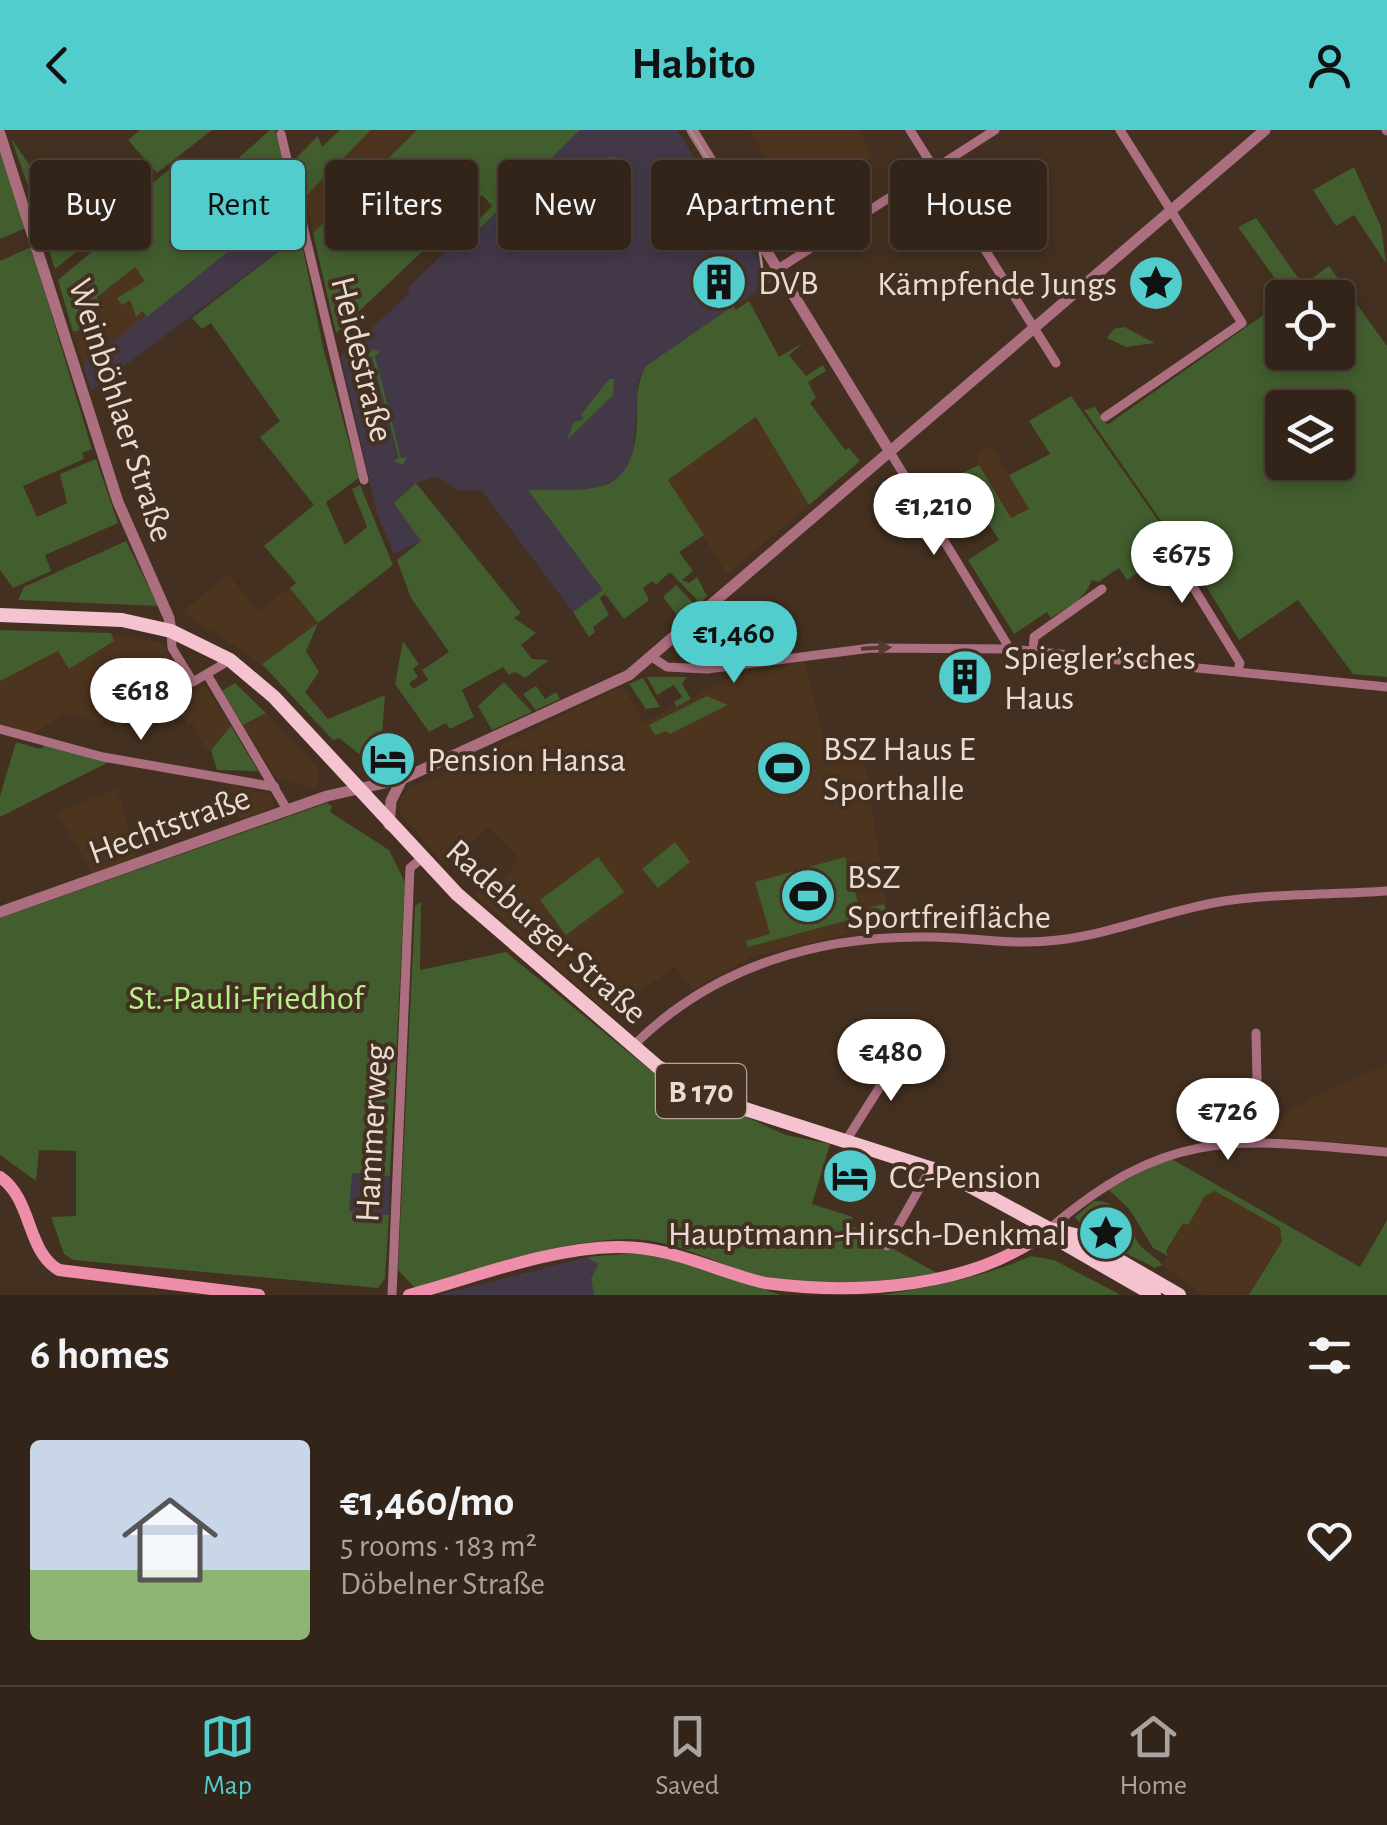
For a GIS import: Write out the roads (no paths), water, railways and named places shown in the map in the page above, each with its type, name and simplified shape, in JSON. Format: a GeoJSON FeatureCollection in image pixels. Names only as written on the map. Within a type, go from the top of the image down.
{"type":"FeatureCollection","features":[{"type":"Feature","properties":{"kind":"main road","name":"B 170"},"geometry":{"type":"LineString","coordinates":[[0,615],[122,620],[171,631],[230,660],[274,697],[356,788]]}},
{"type":"Feature","properties":{"kind":"main road","name":"Radeburger Straße"},"geometry":{"type":"LineString","coordinates":[[356,788],[420,859],[632,1048],[678,1080],[718,1099],[932,1166],[1049,1228],[1074,1235],[1179,1295]]}},
{"type":"Feature","properties":{"kind":"main road"},"geometry":{"type":"LineString","coordinates":[[0,1177],[25,1205],[44,1256],[60,1270],[260,1295]]}},
{"type":"Feature","properties":{"kind":"main road","name":"Radeburger Straße"},"geometry":{"type":"LineString","coordinates":[[1049,1228],[1067,1245],[1154,1295]]}},
{"type":"Feature","properties":{"kind":"main road"},"geometry":{"type":"LineString","coordinates":[[409,1295],[569,1252],[617,1247],[673,1252],[788,1287],[825,1291],[886,1288],[986,1266],[1049,1228]]}},
{"type":"Feature","properties":{"kind":"street"},"geometry":{"type":"LineString","coordinates":[[692,130],[1010,649]]}},
{"type":"Feature","properties":{"kind":"street"},"geometry":{"type":"LineString","coordinates":[[910,130],[929,160]]}},
{"type":"Feature","properties":{"kind":"street"},"geometry":{"type":"LineString","coordinates":[[947,160],[994,130]]}},
{"type":"Feature","properties":{"kind":"street"},"geometry":{"type":"LineString","coordinates":[[1106,418],[1242,322],[1120,130]]}},
{"type":"Feature","properties":{"kind":"street","name":"Hechtstraße"},"geometry":{"type":"LineString","coordinates":[[0,912],[356,788],[402,779],[622,679],[1265,130]]}},
{"type":"Feature","properties":{"kind":"street","name":"Weinböhlaer Straße"},"geometry":{"type":"LineString","coordinates":[[0,134],[118,502],[169,618],[172,648],[192,682],[208,676],[288,811]]}},
{"type":"Feature","properties":{"kind":"street","name":"Heidestraße"},"geometry":{"type":"LineString","coordinates":[[281,134],[364,480]]}},
{"type":"Feature","properties":{"kind":"street"},"geometry":{"type":"LineString","coordinates":[[778,268],[890,196]]}},
{"type":"Feature","properties":{"kind":"street"},"geometry":{"type":"LineString","coordinates":[[985,250],[1056,362]]}},
{"type":"Feature","properties":{"kind":"street"},"geometry":{"type":"LineString","coordinates":[[1161,534],[1240,662],[1238,671]]}},
{"type":"Feature","properties":{"kind":"street"},"geometry":{"type":"LineString","coordinates":[[1033,651],[1034,637],[1102,589]]}},
{"type":"Feature","properties":{"kind":"street"},"geometry":{"type":"LineString","coordinates":[[652,656],[667,668],[707,669],[870,648],[1010,649],[1387,687]]}},
{"type":"Feature","properties":{"kind":"street"},"geometry":{"type":"LineString","coordinates":[[208,676],[230,660]]}},
{"type":"Feature","properties":{"kind":"street"},"geometry":{"type":"LineString","coordinates":[[0,730],[103,757],[275,787]]}},
{"type":"Feature","properties":{"kind":"street"},"geometry":{"type":"LineString","coordinates":[[389,825],[390,801],[402,779]]}},
{"type":"Feature","properties":{"kind":"street","name":"Hammerweg"},"geometry":{"type":"LineString","coordinates":[[392,1295],[410,868],[420,859]]}},
{"type":"Feature","properties":{"kind":"street"},"geometry":{"type":"LineString","coordinates":[[632,1048],[658,1022],[722,980],[818,946],[932,936],[986,943],[1058,940],[1226,901],[1387,891]]}},
{"type":"Feature","properties":{"kind":"street"},"geometry":{"type":"LineString","coordinates":[[1249,1142],[1258,1127],[1256,1033]]}},
{"type":"Feature","properties":{"kind":"street"},"geometry":{"type":"LineString","coordinates":[[848,1139],[900,1054],[924,1055]]}},
{"type":"Feature","properties":{"kind":"street"},"geometry":{"type":"LineString","coordinates":[[1049,1228],[1096,1191],[1151,1160],[1178,1150],[1249,1142],[1387,1152]]}},
{"type":"Feature","properties":{"kind":"street"},"geometry":{"type":"LineString","coordinates":[[887,1246],[932,1166]]}},
{"type":"Feature","properties":{"kind":"tram line"},"geometry":{"type":"LineString","coordinates":[[690,130],[758,239],[762,267]]}},
{"type":"Feature","properties":{"kind":"place","name":"DVB"},"geometry":{"type":"Point","coordinates":[719,282]}},
{"type":"Feature","properties":{"kind":"place","name":"Kämpfende Jungs"},"geometry":{"type":"Point","coordinates":[1156,283]}},
{"type":"Feature","properties":{"kind":"place","name":"Spiegler’sches Haus"},"geometry":{"type":"Point","coordinates":[965,677]}},
{"type":"Feature","properties":{"kind":"place","name":"Pension Hansa"},"geometry":{"type":"Point","coordinates":[388,759]}},
{"type":"Feature","properties":{"kind":"place","name":"BSZ Haus E Sporthalle"},"geometry":{"type":"Point","coordinates":[784,768]}},
{"type":"Feature","properties":{"kind":"place","name":"BSZ Sportfreifläche"},"geometry":{"type":"Point","coordinates":[808,896]}},
{"type":"Feature","properties":{"kind":"place","name":"CC-Pension"},"geometry":{"type":"Point","coordinates":[850,1176]}},
{"type":"Feature","properties":{"kind":"place","name":"Hauptmann-Hirsch-Denkmal"},"geometry":{"type":"Point","coordinates":[1106,1233]}},
{"type":"Feature","properties":{"kind":"park label","name":"St.-Pauli-Friedhof"},"geometry":{"type":"Point","coordinates":[246,997]}}]}
